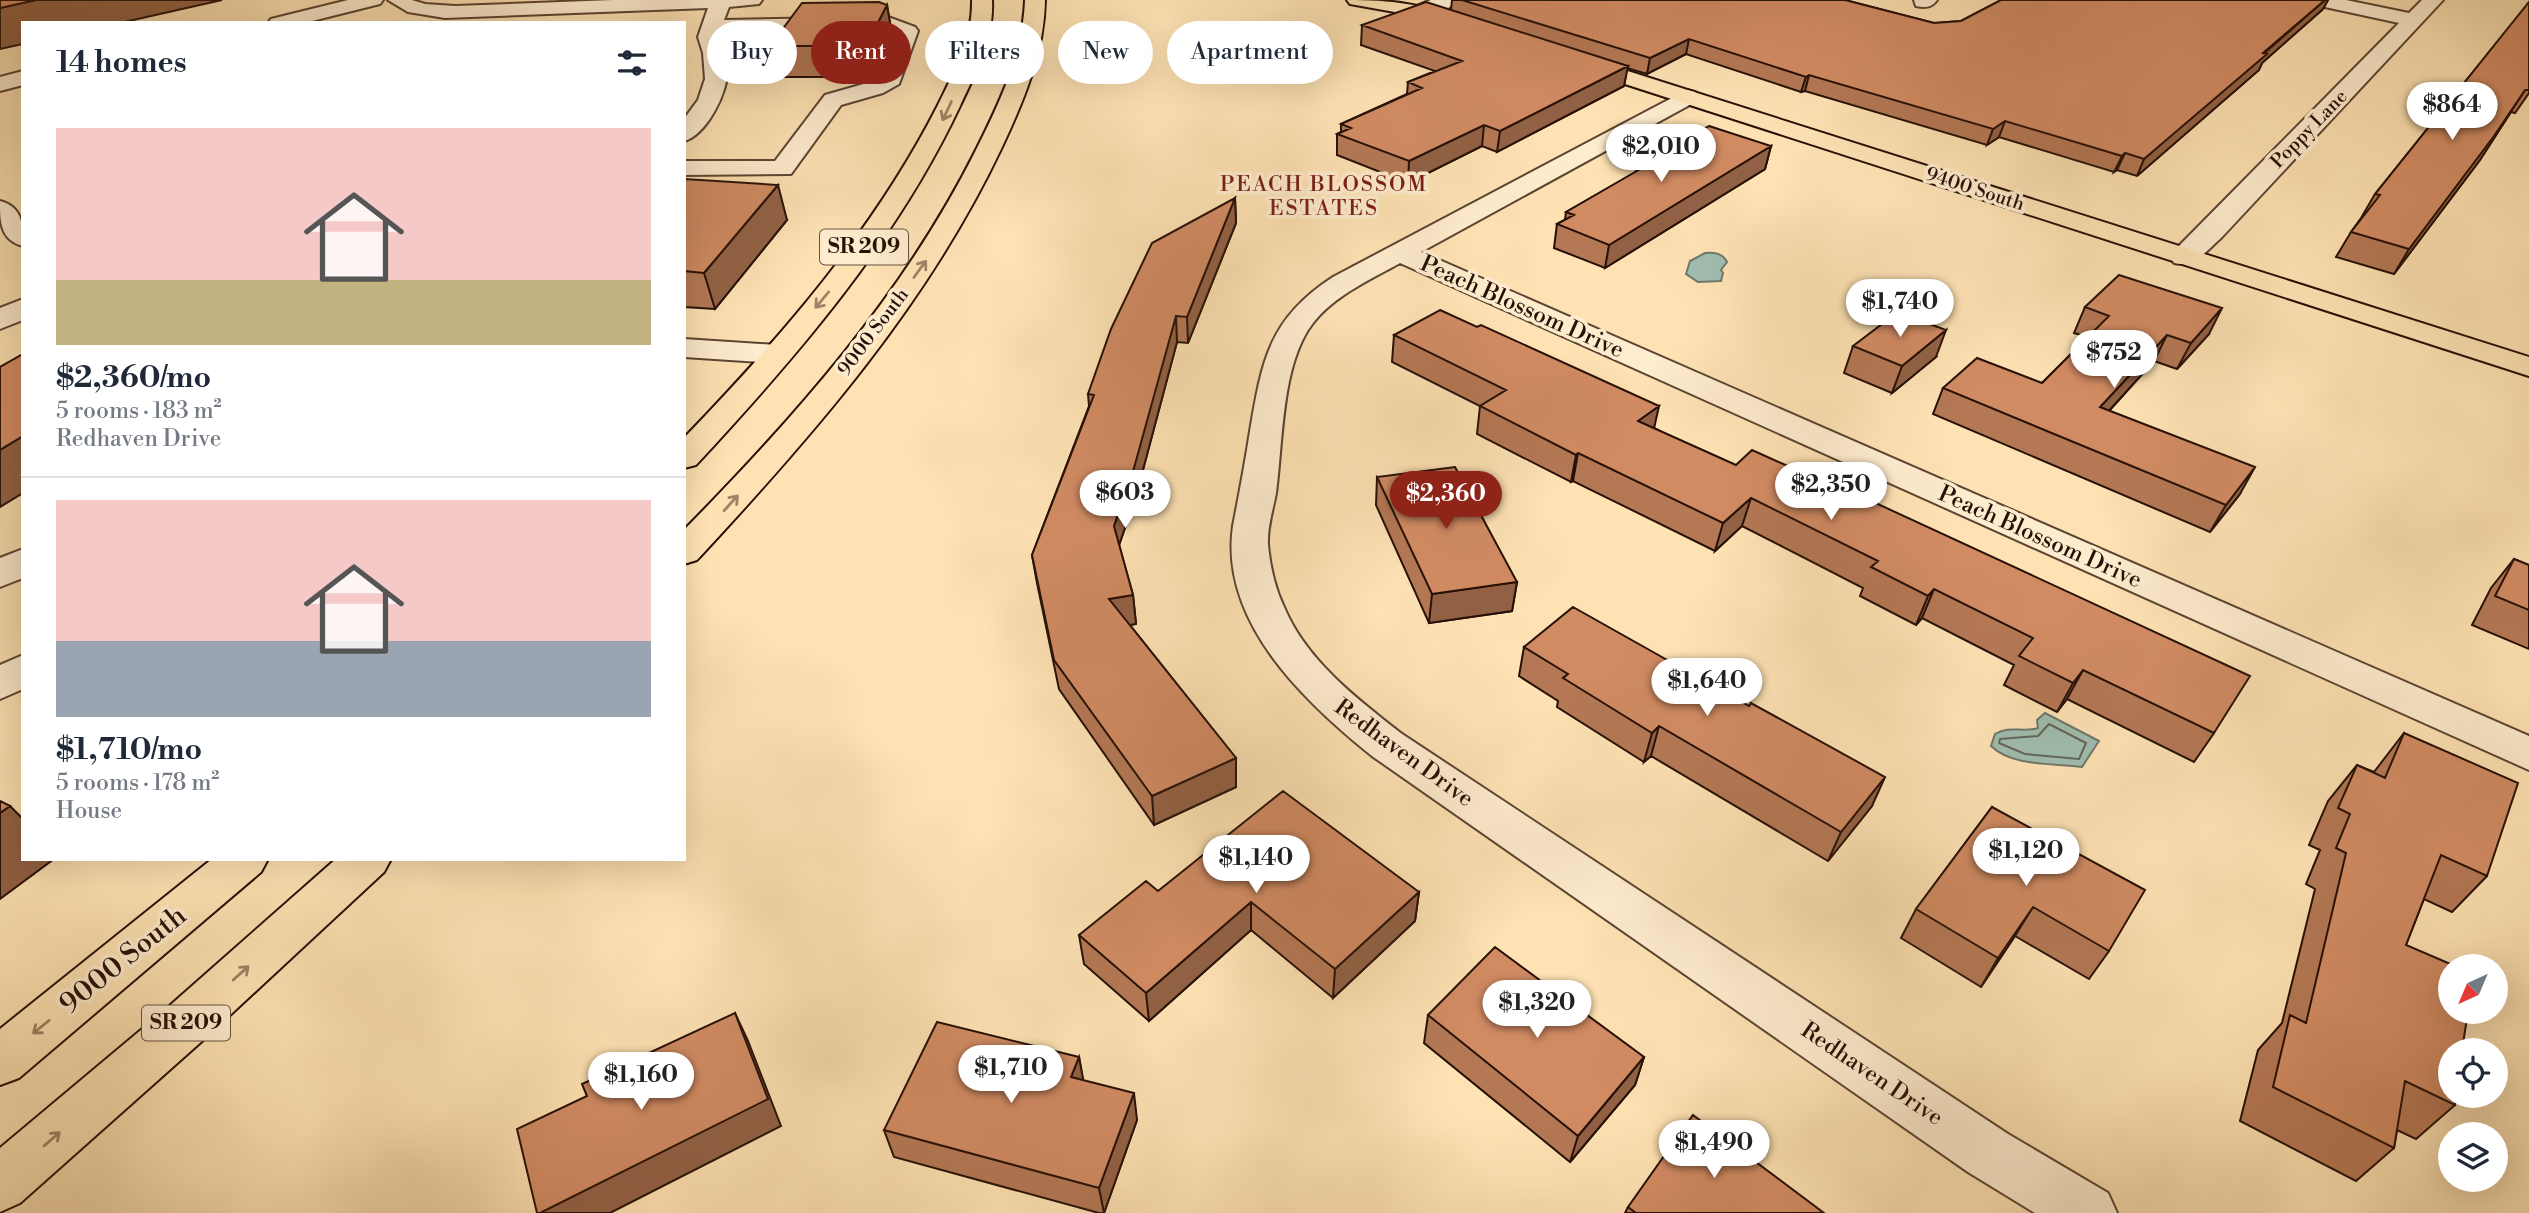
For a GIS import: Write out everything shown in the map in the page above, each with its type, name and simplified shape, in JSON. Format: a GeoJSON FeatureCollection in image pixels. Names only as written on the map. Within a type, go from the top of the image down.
{"type":"FeatureCollection","features":[{"type":"Feature","properties":{"kind":"main road","name":"SR 209"},"geometry":{"type":"LineString","coordinates":[[686,456],[777,354],[856,259],[901,195],[929,148],[966,70],[979,32],[982,0]]}},
{"type":"Feature","properties":{"kind":"main road","name":"9000 South"},"geometry":{"type":"LineString","coordinates":[[686,550],[797,429],[858,355],[931,254],[976,178],[1014,96],[1028,52],[1035,0]]}},
{"type":"Feature","properties":{"kind":"main road"},"geometry":{"type":"LineString","coordinates":[[1357,0],[1413,5],[1474,28]]}},
{"type":"Feature","properties":{"kind":"main road","name":"9400 South"},"geometry":{"type":"LineString","coordinates":[[1554,54],[2529,367]]}},
{"type":"Feature","properties":{"kind":"main road","name":"9000 South"},"geometry":{"type":"LineString","coordinates":[[0,1061],[243,861]]}},
{"type":"Feature","properties":{"kind":"main road","name":"SR 209"},"geometry":{"type":"LineString","coordinates":[[0,1184],[184,1025],[367,861]]}},
{"type":"Feature","properties":{"kind":"street"},"geometry":{"type":"LineString","coordinates":[[286,21],[373,0]]}},
{"type":"Feature","properties":{"kind":"street"},"geometry":{"type":"LineString","coordinates":[[398,0],[407,6],[429,10],[474,12],[551,3],[757,0]]}},
{"type":"Feature","properties":{"kind":"street"},"geometry":{"type":"LineString","coordinates":[[1413,5],[1448,0]]}},
{"type":"Feature","properties":{"kind":"street"},"geometry":{"type":"LineString","coordinates":[[2318,0],[2412,20]]}},
{"type":"Feature","properties":{"kind":"street","name":"Poppy Lane"},"geometry":{"type":"LineString","coordinates":[[2184,257],[2432,0]]}},
{"type":"Feature","properties":{"kind":"street"},"geometry":{"type":"LineString","coordinates":[[714,21],[721,2]]}},
{"type":"Feature","properties":{"kind":"street"},"geometry":{"type":"LineString","coordinates":[[536,21],[551,3]]}},
{"type":"Feature","properties":{"kind":"street"},"geometry":{"type":"LineString","coordinates":[[331,10],[351,21]]}},
{"type":"Feature","properties":{"kind":"street"},"geometry":{"type":"LineString","coordinates":[[686,168],[782,169],[833,100],[875,88],[891,79],[908,31],[888,23],[797,25]]}},
{"type":"Feature","properties":{"kind":"street"},"geometry":{"type":"LineString","coordinates":[[0,84],[21,79]]}},
{"type":"Feature","properties":{"kind":"street"},"geometry":{"type":"LineString","coordinates":[[686,132],[711,102],[716,84]]}},
{"type":"Feature","properties":{"kind":"street","name":"Redhaven Drive"},"geometry":{"type":"LineString","coordinates":[[1686,97],[1398,252],[1313,302],[1285,345],[1277,367],[1250,544],[1257,588],[1278,633],[1302,670],[1337,706],[1387,745],[1988,1153],[2088,1213]]}},
{"type":"Feature","properties":{"kind":"street"},"geometry":{"type":"LineString","coordinates":[[0,209],[21,235]]}},
{"type":"Feature","properties":{"kind":"street","name":"Peach Blossom Drive"},"geometry":{"type":"LineString","coordinates":[[1398,252],[2529,754]]}},
{"type":"Feature","properties":{"kind":"street"},"geometry":{"type":"LineString","coordinates":[[0,320],[21,309]]}},
{"type":"Feature","properties":{"kind":"street"},"geometry":{"type":"LineString","coordinates":[[686,348],[777,354]]}},
{"type":"Feature","properties":{"kind":"street"},"geometry":{"type":"LineString","coordinates":[[0,575],[21,562]]}},
{"type":"Feature","properties":{"kind":"street"},"geometry":{"type":"LineString","coordinates":[[0,684],[21,670]]}},
{"type":"Feature","properties":{"kind":"water"},"geometry":{"type":"Polygon","coordinates":[[[1705,253],[1718,254],[1727,262],[1721,270],[1721,281],[1698,282],[1686,274],[1690,261],[1705,253]]]}},
{"type":"Feature","properties":{"kind":"water"},"geometry":{"type":"Polygon","coordinates":[[[2045,713],[2099,741],[2082,767],[2022,761],[2010,758],[1991,746],[1995,734],[2000,731],[2038,728],[2037,720],[2045,713]]]}},
{"type":"Feature","properties":{"kind":"building"},"geometry":{"type":"Polygon","coordinates":[[[0,0],[36,0],[0,8],[0,0]]]}},
{"type":"Feature","properties":{"kind":"building"},"geometry":{"type":"Polygon","coordinates":[[[1462,0],[1845,0],[1934,23],[1961,21],[2001,0],[2325,0],[2263,53],[2267,54],[2144,159],[2125,153],[2122,156],[2005,121],[1993,129],[1809,75],[1806,77],[1689,39],[1650,58],[1462,0]]]}},
{"type":"Feature","properties":{"kind":"building"},"geometry":{"type":"Polygon","coordinates":[[[879,2],[887,5],[879,21],[811,21],[811,46],[797,46],[797,21],[789,21],[802,3],[879,2]]]}},
{"type":"Feature","properties":{"kind":"building"},"geometry":{"type":"Polygon","coordinates":[[[1426,2],[1628,66],[1500,131],[1484,125],[1409,161],[1337,134],[1351,128],[1341,124],[1422,88],[1408,82],[1462,61],[1362,25],[1426,2]]]}},
{"type":"Feature","properties":{"kind":"building"},"geometry":{"type":"Polygon","coordinates":[[[2529,2],[2529,90],[2525,90],[2409,249],[2351,232],[2380,195],[2375,194],[2529,2]]]}},
{"type":"Feature","properties":{"kind":"building"},"geometry":{"type":"Polygon","coordinates":[[[1709,126],[1771,146],[1609,245],[1557,224],[1574,215],[1566,212],[1642,168],[1637,166],[1709,126]]]}},
{"type":"Feature","properties":{"kind":"building"},"geometry":{"type":"Polygon","coordinates":[[[686,179],[778,185],[704,273],[686,271],[686,179]]]}},
{"type":"Feature","properties":{"kind":"building"},"geometry":{"type":"Polygon","coordinates":[[[1235,198],[1187,317],[1176,316],[1134,468],[1114,526],[1133,595],[1109,599],[1236,758],[1152,796],[1054,660],[1032,555],[1094,395],[1088,394],[1111,329],[1152,243],[1235,198]]]}},
{"type":"Feature","properties":{"kind":"building"},"geometry":{"type":"Polygon","coordinates":[[[2119,275],[2222,308],[2191,343],[2167,335],[2100,407],[2255,467],[2226,505],[1943,388],[1977,358],[2042,383],[2109,316],[2085,307],[2119,275]]]}},
{"type":"Feature","properties":{"kind":"building"},"geometry":{"type":"Polygon","coordinates":[[[1440,310],[1477,327],[1481,325],[1659,406],[1638,421],[1736,465],[1752,450],[1852,495],[1854,493],[2250,676],[2214,733],[2083,670],[2073,683],[2019,656],[2033,638],[1934,589],[1928,596],[1871,567],[1878,561],[1751,498],[1723,523],[1578,453],[1576,455],[1480,406],[1506,390],[1394,335],[1440,310]]]}},
{"type":"Feature","properties":{"kind":"building"},"geometry":{"type":"Polygon","coordinates":[[[1898,312],[1946,330],[1902,366],[1853,346],[1898,312]]]}},
{"type":"Feature","properties":{"kind":"building"},"geometry":{"type":"Polygon","coordinates":[[[21,355],[21,437],[0,450],[0,367],[21,355]]]}},
{"type":"Feature","properties":{"kind":"building"},"geometry":{"type":"Polygon","coordinates":[[[1455,467],[1517,582],[1432,594],[1377,477],[1455,467]]]}},
{"type":"Feature","properties":{"kind":"building"},"geometry":{"type":"Polygon","coordinates":[[[2514,559],[2529,565],[2529,610],[2495,596],[2514,559]]]}},
{"type":"Feature","properties":{"kind":"building"},"geometry":{"type":"Polygon","coordinates":[[[1573,607],[1749,706],[1751,703],[1885,777],[1841,832],[1659,726],[1652,733],[1563,678],[1568,674],[1524,647],[1573,607]]]}},
{"type":"Feature","properties":{"kind":"building"},"geometry":{"type":"Polygon","coordinates":[[[2404,733],[2518,783],[2487,876],[2441,855],[2406,945],[2438,959],[2438,1024],[2466,1024],[2464,1038],[2438,1038],[2438,1097],[2405,1081],[2394,1148],[2273,1087],[2290,1015],[2306,1023],[2346,853],[2336,848],[2350,814],[2338,808],[2357,765],[2385,778],[2404,733]]]}},
{"type":"Feature","properties":{"kind":"building"},"geometry":{"type":"Polygon","coordinates":[[[1283,791],[1419,892],[1335,969],[1251,902],[1146,993],[1079,935],[1146,881],[1158,891],[1283,791]]]}},
{"type":"Feature","properties":{"kind":"building"},"geometry":{"type":"Polygon","coordinates":[[[0,801],[10,806],[0,813],[0,801]]]}},
{"type":"Feature","properties":{"kind":"building"},"geometry":{"type":"Polygon","coordinates":[[[1992,807],[2145,890],[2109,951],[2033,907],[1998,958],[1916,909],[1992,807]]]}},
{"type":"Feature","properties":{"kind":"building"},"geometry":{"type":"Polygon","coordinates":[[[1495,947],[1644,1057],[1578,1136],[1428,1015],[1495,947]]]}},
{"type":"Feature","properties":{"kind":"building"},"geometry":{"type":"Polygon","coordinates":[[[735,1013],[768,1099],[537,1213],[517,1129],[587,1096],[582,1084],[735,1013]]]}},
{"type":"Feature","properties":{"kind":"building"},"geometry":{"type":"Polygon","coordinates":[[[937,1022],[1079,1057],[1071,1077],[1134,1093],[1099,1188],[884,1130],[937,1022]]]}},
{"type":"Feature","properties":{"kind":"building"},"geometry":{"type":"Polygon","coordinates":[[[1693,1115],[1824,1213],[1636,1213],[1628,1207],[1693,1115]]]}},
{"type":"Feature","properties":{"kind":"district","name":"PEACH BLOSSOM ESTATES"},"geometry":{"type":"Point","coordinates":[1324,197]}}]}
